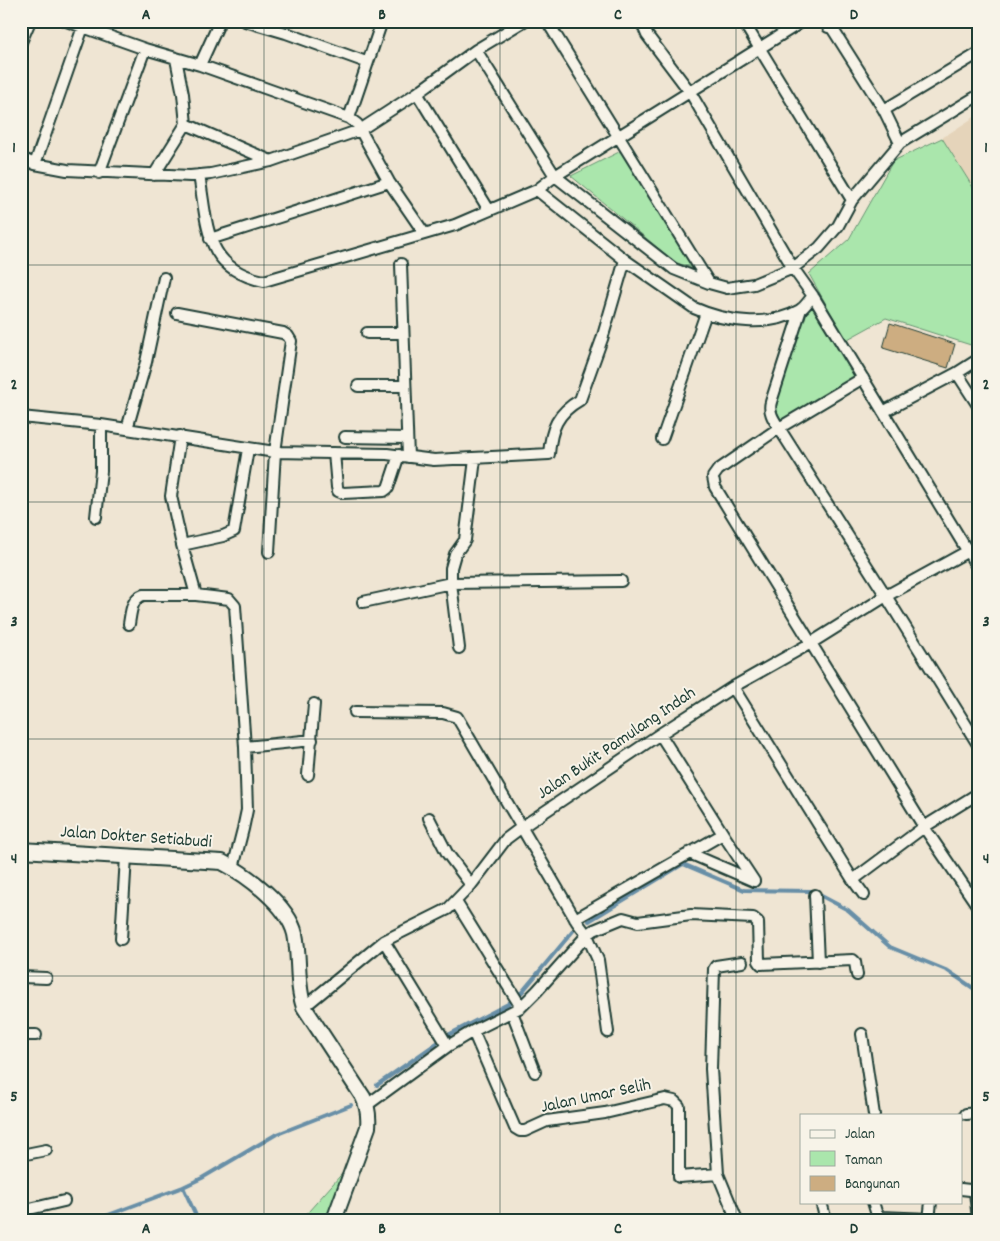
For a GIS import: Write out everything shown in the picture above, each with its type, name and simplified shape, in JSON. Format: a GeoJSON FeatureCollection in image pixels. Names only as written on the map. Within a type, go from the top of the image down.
{"type":"FeatureCollection","features":[{"type":"Feature","properties":{"kind":"main road","name":"Jalan Dokter Setiabudi"},"geometry":{"type":"LineString","coordinates":[[21,850],[222,862],[233,868],[274,901],[289,920],[295,936],[300,995],[304,1007],[367,1105]]}},
{"type":"Feature","properties":{"kind":"main road"},"geometry":{"type":"LineString","coordinates":[[334,1220],[368,1127],[367,1105]]}},
{"type":"Feature","properties":{"kind":"street"},"geometry":{"type":"LineString","coordinates":[[21,42],[30,21]]}},
{"type":"Feature","properties":{"kind":"street"},"geometry":{"type":"LineString","coordinates":[[200,65],[220,21]]}},
{"type":"Feature","properties":{"kind":"street"},"geometry":{"type":"LineString","coordinates":[[245,21],[286,33],[366,62]]}},
{"type":"Feature","properties":{"kind":"street"},"geometry":{"type":"LineString","coordinates":[[348,118],[380,26],[380,21]]}},
{"type":"Feature","properties":{"kind":"street"},"geometry":{"type":"LineString","coordinates":[[21,158],[36,164],[67,170],[99,173],[199,176],[271,161],[360,130],[417,93],[476,50],[524,21]]}},
{"type":"Feature","properties":{"kind":"street"},"geometry":{"type":"LineString","coordinates":[[547,21],[709,283]]}},
{"type":"Feature","properties":{"kind":"street"},"geometry":{"type":"LineString","coordinates":[[641,21],[647,35],[690,92],[794,268],[813,296],[979,570]]}},
{"type":"Feature","properties":{"kind":"street"},"geometry":{"type":"LineString","coordinates":[[743,21],[852,200]]}},
{"type":"Feature","properties":{"kind":"street"},"geometry":{"type":"LineString","coordinates":[[199,176],[210,239],[225,264],[238,273],[264,281],[455,225],[536,190],[555,176],[803,21]]}},
{"type":"Feature","properties":{"kind":"street"},"geometry":{"type":"LineString","coordinates":[[843,21],[828,24],[884,110],[900,143]]}},
{"type":"Feature","properties":{"kind":"street"},"geometry":{"type":"LineString","coordinates":[[70,22],[145,49],[200,65],[348,118],[357,124],[389,182],[424,233]]}},
{"type":"Feature","properties":{"kind":"street"},"geometry":{"type":"LineString","coordinates":[[36,164],[83,27]]}},
{"type":"Feature","properties":{"kind":"street"},"geometry":{"type":"LineString","coordinates":[[99,173],[145,49]]}},
{"type":"Feature","properties":{"kind":"street"},"geometry":{"type":"LineString","coordinates":[[476,50],[555,176],[674,269],[726,288],[754,284],[794,268],[819,248],[838,226],[852,200],[900,143],[979,95]]}},
{"type":"Feature","properties":{"kind":"street"},"geometry":{"type":"LineString","coordinates":[[884,110],[979,53]]}},
{"type":"Feature","properties":{"kind":"street"},"geometry":{"type":"LineString","coordinates":[[154,175],[186,124],[183,94],[176,59]]}},
{"type":"Feature","properties":{"kind":"street"},"geometry":{"type":"LineString","coordinates":[[417,93],[489,210]]}},
{"type":"Feature","properties":{"kind":"street"},"geometry":{"type":"LineString","coordinates":[[186,124],[271,161]]}},
{"type":"Feature","properties":{"kind":"street"},"geometry":{"type":"LineString","coordinates":[[210,239],[389,182]]}},
{"type":"Feature","properties":{"kind":"street"},"geometry":{"type":"LineString","coordinates":[[536,190],[625,260],[694,308],[726,318],[758,321],[783,316],[801,309]]}},
{"type":"Feature","properties":{"kind":"street"},"geometry":{"type":"LineString","coordinates":[[21,416],[180,436],[248,449],[275,452],[403,456],[434,460],[549,454],[554,423],[572,404],[580,400],[602,339],[625,260]]}},
{"type":"Feature","properties":{"kind":"street"},"geometry":{"type":"LineString","coordinates":[[334,453],[337,487],[338,491],[343,492],[384,491],[388,488],[403,456],[406,438],[401,264]]}},
{"type":"Feature","properties":{"kind":"street"},"geometry":{"type":"LineString","coordinates":[[127,429],[146,362],[164,278]]}},
{"type":"Feature","properties":{"kind":"street"},"geometry":{"type":"LineString","coordinates":[[813,296],[801,309],[770,407],[779,428],[979,746]]}},
{"type":"Feature","properties":{"kind":"street"},"geometry":{"type":"LineString","coordinates":[[177,312],[282,333],[288,336],[291,341],[275,452],[269,552]]}},
{"type":"Feature","properties":{"kind":"street"},"geometry":{"type":"LineString","coordinates":[[662,439],[706,313]]}},
{"type":"Feature","properties":{"kind":"street"},"geometry":{"type":"LineString","coordinates":[[367,333],[403,333]]}},
{"type":"Feature","properties":{"kind":"street"},"geometry":{"type":"LineString","coordinates":[[883,412],[957,373],[979,359]]}},
{"type":"Feature","properties":{"kind":"street"},"geometry":{"type":"LineString","coordinates":[[957,373],[979,408]]}},
{"type":"Feature","properties":{"kind":"street"},"geometry":{"type":"LineString","coordinates":[[863,378],[779,428],[718,470],[713,477],[715,487],[924,827],[979,908]]}},
{"type":"Feature","properties":{"kind":"street"},"geometry":{"type":"LineString","coordinates":[[358,386],[405,386]]}},
{"type":"Feature","properties":{"kind":"street"},"geometry":{"type":"LineString","coordinates":[[96,517],[101,471],[101,425]]}},
{"type":"Feature","properties":{"kind":"street"},"geometry":{"type":"LineString","coordinates":[[180,436],[171,496],[196,595]]}},
{"type":"Feature","properties":{"kind":"street"},"geometry":{"type":"LineString","coordinates":[[345,437],[406,438]]}},
{"type":"Feature","properties":{"kind":"street"},"geometry":{"type":"LineString","coordinates":[[182,545],[223,536],[234,531],[248,449]]}},
{"type":"Feature","properties":{"kind":"street"},"geometry":{"type":"LineString","coordinates":[[459,648],[451,568],[453,559],[465,540],[474,459]]}},
{"type":"Feature","properties":{"kind":"street","name":"Jalan Bukit Pamulang Indah"},"geometry":{"type":"LineString","coordinates":[[304,1007],[384,942],[448,909],[471,886],[506,840],[522,827],[733,687],[811,643],[886,596],[979,545]]}},
{"type":"Feature","properties":{"kind":"street"},"geometry":{"type":"LineString","coordinates":[[363,602],[451,583],[621,581]]}},
{"type":"Feature","properties":{"kind":"street"},"geometry":{"type":"LineString","coordinates":[[129,624],[134,602],[143,595],[196,595],[230,599],[234,606],[245,747],[246,819],[233,868]]}},
{"type":"Feature","properties":{"kind":"street"},"geometry":{"type":"LineString","coordinates":[[733,687],[864,895]]}},
{"type":"Feature","properties":{"kind":"street"},"geometry":{"type":"LineString","coordinates":[[308,775],[314,704]]}},
{"type":"Feature","properties":{"kind":"street"},"geometry":{"type":"LineString","coordinates":[[355,712],[442,713],[457,717],[586,935],[598,960],[608,1032]]}},
{"type":"Feature","properties":{"kind":"street"},"geometry":{"type":"LineString","coordinates":[[660,734],[754,881],[689,853]]}},
{"type":"Feature","properties":{"kind":"street"},"geometry":{"type":"LineString","coordinates":[[245,747],[312,740]]}},
{"type":"Feature","properties":{"kind":"street"},"geometry":{"type":"LineString","coordinates":[[853,880],[924,827],[979,793]]}},
{"type":"Feature","properties":{"kind":"street"},"geometry":{"type":"LineString","coordinates":[[429,818],[447,853],[471,886]]}},
{"type":"Feature","properties":{"kind":"street"},"geometry":{"type":"LineString","coordinates":[[575,919],[723,834]]}},
{"type":"Feature","properties":{"kind":"street"},"geometry":{"type":"LineString","coordinates":[[121,939],[126,857]]}},
{"type":"Feature","properties":{"kind":"street"},"geometry":{"type":"LineString","coordinates":[[815,895],[818,962]]}},
{"type":"Feature","properties":{"kind":"street"},"geometry":{"type":"LineString","coordinates":[[456,902],[509,989],[517,1007],[535,1072]]}},
{"type":"Feature","properties":{"kind":"street"},"geometry":{"type":"LineString","coordinates":[[367,1105],[444,1041],[473,1031],[517,1007],[537,992],[586,935],[623,918],[638,922],[691,915],[754,918],[758,922],[759,961],[761,964],[853,960],[857,975]]}},
{"type":"Feature","properties":{"kind":"street"},"geometry":{"type":"LineString","coordinates":[[384,942],[444,1041]]}},
{"type":"Feature","properties":{"kind":"street"},"geometry":{"type":"LineString","coordinates":[[737,1220],[718,1174],[711,1069],[714,969],[716,966],[742,962]]}},
{"type":"Feature","properties":{"kind":"street"},"geometry":{"type":"LineString","coordinates":[[21,978],[46,978]]}},
{"type":"Feature","properties":{"kind":"street","name":"Jalan Umar Selih"},"geometry":{"type":"LineString","coordinates":[[473,1031],[516,1128],[520,1131],[547,1121],[605,1113],[665,1099],[674,1101],[679,1106],[679,1177],[718,1174]]}},
{"type":"Feature","properties":{"kind":"street"},"geometry":{"type":"LineString","coordinates":[[21,1035],[36,1034]]}},
{"type":"Feature","properties":{"kind":"street"},"geometry":{"type":"LineString","coordinates":[[862,1034],[874,1114]]}},
{"type":"Feature","properties":{"kind":"street"},"geometry":{"type":"LineString","coordinates":[[966,1114],[979,1113]]}},
{"type":"Feature","properties":{"kind":"street"},"geometry":{"type":"LineString","coordinates":[[21,1155],[46,1150]]}},
{"type":"Feature","properties":{"kind":"street"},"geometry":{"type":"LineString","coordinates":[[962,1189],[977,1192],[978,1220]]}},
{"type":"Feature","properties":{"kind":"street"},"geometry":{"type":"LineString","coordinates":[[21,1211],[64,1201]]}},
{"type":"Feature","properties":{"kind":"street"},"geometry":{"type":"LineString","coordinates":[[822,1204],[824,1213],[823,1220]]}},
{"type":"Feature","properties":{"kind":"street"},"geometry":{"type":"LineString","coordinates":[[873,1204],[876,1215],[880,1217],[929,1219],[931,1204]]}},
{"type":"Feature","properties":{"kind":"shaded area"},"geometry":{"type":"Polygon","coordinates":[[[979,114],[979,197],[942,138],[979,114]]]}},
{"type":"Feature","properties":{"kind":"green space"},"geometry":{"type":"Polygon","coordinates":[[[942,138],[979,197],[979,346],[977,347],[886,318],[846,340],[809,274],[849,239],[893,161],[942,138]]]}},
{"type":"Feature","properties":{"kind":"green space"},"geometry":{"type":"Polygon","coordinates":[[[621,151],[699,271],[675,262],[571,176],[621,151]]]}},
{"type":"Feature","properties":{"kind":"green space"},"geometry":{"type":"Polygon","coordinates":[[[813,306],[856,377],[782,421],[774,407],[806,312],[813,306]]]}},
{"type":"Feature","properties":{"kind":"green space"},"geometry":{"type":"Polygon","coordinates":[[[355,1159],[333,1220],[301,1220],[355,1159]]]}},
{"type":"Feature","properties":{"kind":"building"},"geometry":{"type":"Polygon","coordinates":[[[890,323],[955,344],[948,368],[883,348],[890,323]]]}},
{"type":"Feature","properties":{"kind":"waterway"},"geometry":{"type":"LineString","coordinates":[[589,921],[683,864],[744,890],[812,891],[848,910],[890,947],[948,971],[979,992]]}},
{"type":"Feature","properties":{"kind":"waterway"},"geometry":{"type":"LineString","coordinates":[[377,1085],[450,1034],[508,1004],[522,992],[573,931]]}},
{"type":"Feature","properties":{"kind":"waterway"},"geometry":{"type":"LineString","coordinates":[[95,1220],[183,1187],[202,1178],[275,1135],[351,1105]]}},
{"type":"Feature","properties":{"kind":"waterway"},"geometry":{"type":"LineString","coordinates":[[183,1187],[198,1220]]}}]}
